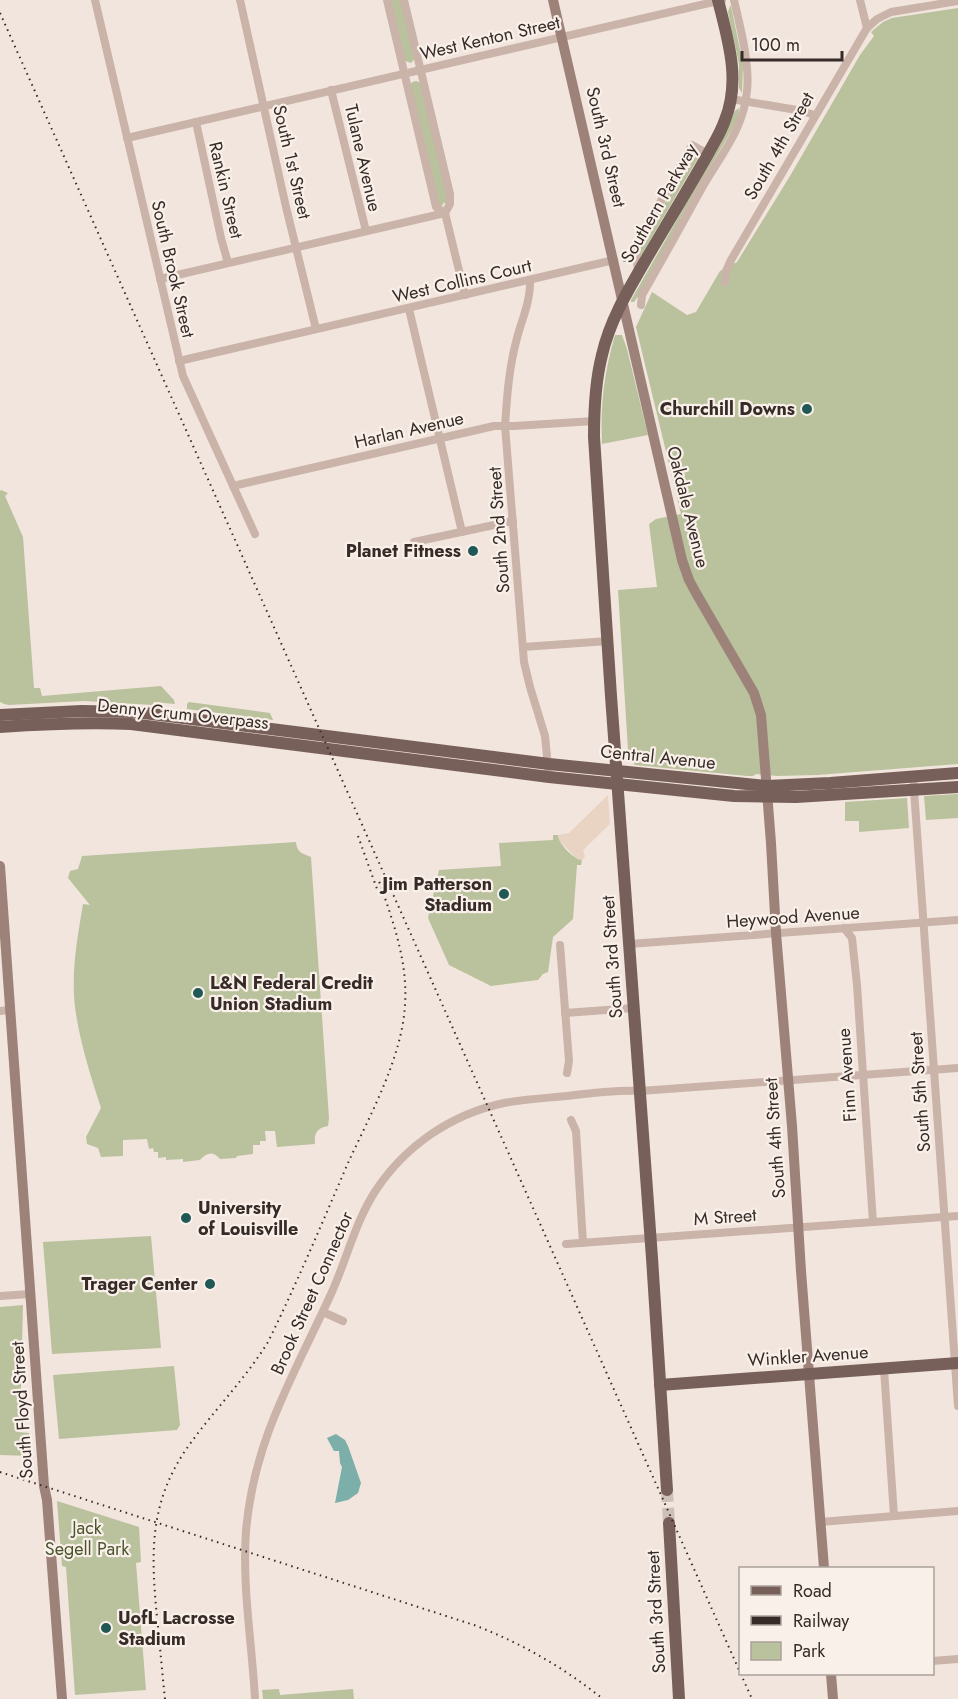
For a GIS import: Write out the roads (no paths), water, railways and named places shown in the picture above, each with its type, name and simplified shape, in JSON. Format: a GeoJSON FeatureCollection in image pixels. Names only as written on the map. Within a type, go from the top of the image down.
{"type":"FeatureCollection","features":[{"type":"Feature","properties":{"kind":"main road","name":"South 3rd Street"},"geometry":{"type":"LineString","coordinates":[[553,0],[623,302]]}},
{"type":"Feature","properties":{"kind":"main road","name":"Southern Parkway"},"geometry":{"type":"LineString","coordinates":[[594,421],[596,386],[602,354],[612,324],[725,120],[731,99],[733,67],[720,0]]}},
{"type":"Feature","properties":{"kind":"main road","name":"Oakdale Avenue"},"geometry":{"type":"LineString","coordinates":[[623,302],[682,560],[689,580],[760,706]]}},
{"type":"Feature","properties":{"kind":"main road","name":"South 3rd Street"},"geometry":{"type":"LineString","coordinates":[[594,421],[616,771],[651,1238],[667,1491]]}},
{"type":"Feature","properties":{"kind":"main road","name":"South 4th Street"},"geometry":{"type":"LineString","coordinates":[[760,706],[824,1567]]}},
{"type":"Feature","properties":{"kind":"main road","name":"Denny Crum Overpass"},"geometry":{"type":"LineString","coordinates":[[0,715],[81,711],[136,712],[355,740]]}},
{"type":"Feature","properties":{"kind":"main road","name":"Denny Crum Overpass"},"geometry":{"type":"LineString","coordinates":[[0,727],[94,722],[131,724],[362,754]]}},
{"type":"Feature","properties":{"kind":"main road","name":"Central Avenue"},"geometry":{"type":"LineString","coordinates":[[355,740],[616,771],[767,792],[830,783],[958,773]]}},
{"type":"Feature","properties":{"kind":"main road","name":"Central Avenue"},"geometry":{"type":"LineString","coordinates":[[362,754],[618,784],[827,796],[958,787]]}},
{"type":"Feature","properties":{"kind":"main road","name":"South Floyd Street"},"geometry":{"type":"LineString","coordinates":[[0,866],[5,1011],[62,1699]]}},
{"type":"Feature","properties":{"kind":"main road","name":"Winkler Avenue"},"geometry":{"type":"LineString","coordinates":[[660,1385],[957,1363]]}},
{"type":"Feature","properties":{"kind":"main road","name":"South 3rd Street"},"geometry":{"type":"LineString","coordinates":[[669,1523],[679,1699]]}},
{"type":"Feature","properties":{"kind":"main road"},"geometry":{"type":"LineString","coordinates":[[831,1675],[833,1699]]}},
{"type":"Feature","properties":{"kind":"street","name":"South Brook Street"},"geometry":{"type":"LineString","coordinates":[[95,0],[183,376],[255,534]]}},
{"type":"Feature","properties":{"kind":"street","name":"South 1st Street"},"geometry":{"type":"LineString","coordinates":[[240,0],[316,329]]}},
{"type":"Feature","properties":{"kind":"street"},"geometry":{"type":"LineString","coordinates":[[387,0],[436,207],[445,213],[465,295]]}},
{"type":"Feature","properties":{"kind":"street"},"geometry":{"type":"LineString","coordinates":[[160,279],[445,213],[450,204],[450,194],[405,0]]}},
{"type":"Feature","properties":{"kind":"street","name":"West Kenton Street"},"geometry":{"type":"LineString","coordinates":[[127,138],[720,0]]}},
{"type":"Feature","properties":{"kind":"street"},"geometry":{"type":"LineString","coordinates":[[640,305],[642,295],[736,132],[743,115],[748,86],[744,49],[734,0]]}},
{"type":"Feature","properties":{"kind":"street"},"geometry":{"type":"LineString","coordinates":[[860,0],[867,28],[877,19],[891,12],[958,1]]}},
{"type":"Feature","properties":{"kind":"street","name":"South 4th Street"},"geometry":{"type":"LineString","coordinates":[[725,282],[726,271],[731,260],[867,28]]}},
{"type":"Feature","properties":{"kind":"street","name":"Tulane Avenue"},"geometry":{"type":"LineString","coordinates":[[331,90],[366,231]]}},
{"type":"Feature","properties":{"kind":"street"},"geometry":{"type":"LineString","coordinates":[[731,99],[815,115]]}},
{"type":"Feature","properties":{"kind":"street","name":"Rankin Street"},"geometry":{"type":"LineString","coordinates":[[196,122],[228,263]]}},
{"type":"Feature","properties":{"kind":"street"},"geometry":{"type":"LineString","coordinates":[[639,272],[635,248],[692,145],[708,153]]}},
{"type":"Feature","properties":{"kind":"street","name":"West Collins Court"},"geometry":{"type":"LineString","coordinates":[[179,361],[614,260]]}},
{"type":"Feature","properties":{"kind":"street","name":"South 2nd Street"},"geometry":{"type":"LineString","coordinates":[[530,280],[530,294],[511,362],[505,426],[523,646],[530,687],[545,736],[549,777]]}},
{"type":"Feature","properties":{"kind":"street"},"geometry":{"type":"LineString","coordinates":[[409,309],[462,532]]}},
{"type":"Feature","properties":{"kind":"street","name":"Harlan Avenue"},"geometry":{"type":"LineString","coordinates":[[233,486],[494,426],[594,421]]}},
{"type":"Feature","properties":{"kind":"street"},"geometry":{"type":"LineString","coordinates":[[414,542],[513,521]]}},
{"type":"Feature","properties":{"kind":"street"},"geometry":{"type":"LineString","coordinates":[[523,646],[608,641]]}},
{"type":"Feature","properties":{"kind":"street","name":"South 5th Street"},"geometry":{"type":"LineString","coordinates":[[913,776],[944,1217],[955,1314],[958,1406]]}},
{"type":"Feature","properties":{"kind":"street","name":"Heywood Avenue"},"geometry":{"type":"LineString","coordinates":[[629,944],[958,920]]}},
{"type":"Feature","properties":{"kind":"street","name":"Finn Avenue"},"geometry":{"type":"LineString","coordinates":[[844,928],[852,938],[857,985],[873,1222]]}},
{"type":"Feature","properties":{"kind":"street"},"geometry":{"type":"LineString","coordinates":[[560,945],[569,1061],[567,1073]]}},
{"type":"Feature","properties":{"kind":"street"},"geometry":{"type":"LineString","coordinates":[[565,1012],[634,1008]]}},
{"type":"Feature","properties":{"kind":"street","name":"Brook Street Connector"},"geometry":{"type":"LineString","coordinates":[[255,1699],[245,1572],[248,1513],[261,1453],[273,1418],[338,1278],[358,1225],[376,1191],[394,1167],[414,1148],[442,1127],[482,1109],[506,1103],[606,1092],[958,1068]]}},
{"type":"Feature","properties":{"kind":"street"},"geometry":{"type":"LineString","coordinates":[[571,1120],[576,1131],[583,1243]]}},
{"type":"Feature","properties":{"kind":"street","name":"M Street"},"geometry":{"type":"LineString","coordinates":[[566,1244],[958,1216]]}},
{"type":"Feature","properties":{"kind":"street"},"geometry":{"type":"LineString","coordinates":[[0,1296],[30,1294]]}},
{"type":"Feature","properties":{"kind":"street"},"geometry":{"type":"LineString","coordinates":[[323,1312],[343,1321]]}},
{"type":"Feature","properties":{"kind":"street"},"geometry":{"type":"LineString","coordinates":[[884,1369],[894,1516]]}},
{"type":"Feature","properties":{"kind":"street"},"geometry":{"type":"LineString","coordinates":[[820,1522],[958,1512]]}},
{"type":"Feature","properties":{"kind":"street"},"geometry":{"type":"LineString","coordinates":[[934,1661],[958,1659]]}},
{"type":"Feature","properties":{"kind":"water"},"geometry":{"type":"Polygon","coordinates":[[[336,1434],[345,1440],[361,1483],[358,1493],[348,1500],[335,1503],[342,1467],[339,1451],[334,1451],[327,1438],[336,1434]]]}},
{"type":"Feature","properties":{"kind":"waterway"},"geometry":{"type":"LineString","coordinates":[[624,261],[632,253]]}},
{"type":"Feature","properties":{"kind":"tunnel"},"geometry":{"type":"LineString","coordinates":[[667,1490],[669,1523]]}},
{"type":"Feature","properties":{"kind":"railway"},"geometry":{"type":"LineString","coordinates":[[0,13],[739,1670]]}},
{"type":"Feature","properties":{"kind":"railway"},"geometry":{"type":"LineString","coordinates":[[358,836],[377,889]]}},
{"type":"Feature","properties":{"kind":"railway"},"geometry":{"type":"LineString","coordinates":[[165,1699],[154,1572],[155,1531],[165,1491],[185,1451],[249,1370],[268,1342],[384,1086],[398,1045],[405,1005],[404,973],[394,926],[379,881]]}},
{"type":"Feature","properties":{"kind":"railway"},"geometry":{"type":"LineString","coordinates":[[0,1472],[474,1625],[541,1657],[573,1676],[603,1699]]}},
{"type":"Feature","properties":{"kind":"railway"},"geometry":{"type":"LineString","coordinates":[[741,1675],[752,1699]]}},
{"type":"Feature","properties":{"kind":"place","name":"Churchill Downs"},"geometry":{"type":"Point","coordinates":[807,409]}},
{"type":"Feature","properties":{"kind":"place","name":"Planet Fitness"},"geometry":{"type":"Point","coordinates":[473,551]}},
{"type":"Feature","properties":{"kind":"place","name":"Jim Patterson Stadium"},"geometry":{"type":"Point","coordinates":[504,894]}},
{"type":"Feature","properties":{"kind":"place","name":"L&N Federal Credit Union Stadium"},"geometry":{"type":"Point","coordinates":[198,993]}},
{"type":"Feature","properties":{"kind":"place","name":"University of Louisville"},"geometry":{"type":"Point","coordinates":[186,1218]}},
{"type":"Feature","properties":{"kind":"place","name":"Trager Center"},"geometry":{"type":"Point","coordinates":[210,1284]}},
{"type":"Feature","properties":{"kind":"place","name":"UofL Lacrosse Stadium"},"geometry":{"type":"Point","coordinates":[106,1628]}},
{"type":"Feature","properties":{"kind":"park label","name":"Jack Segell Park"},"geometry":{"type":"Point","coordinates":[87,1538]}}]}
